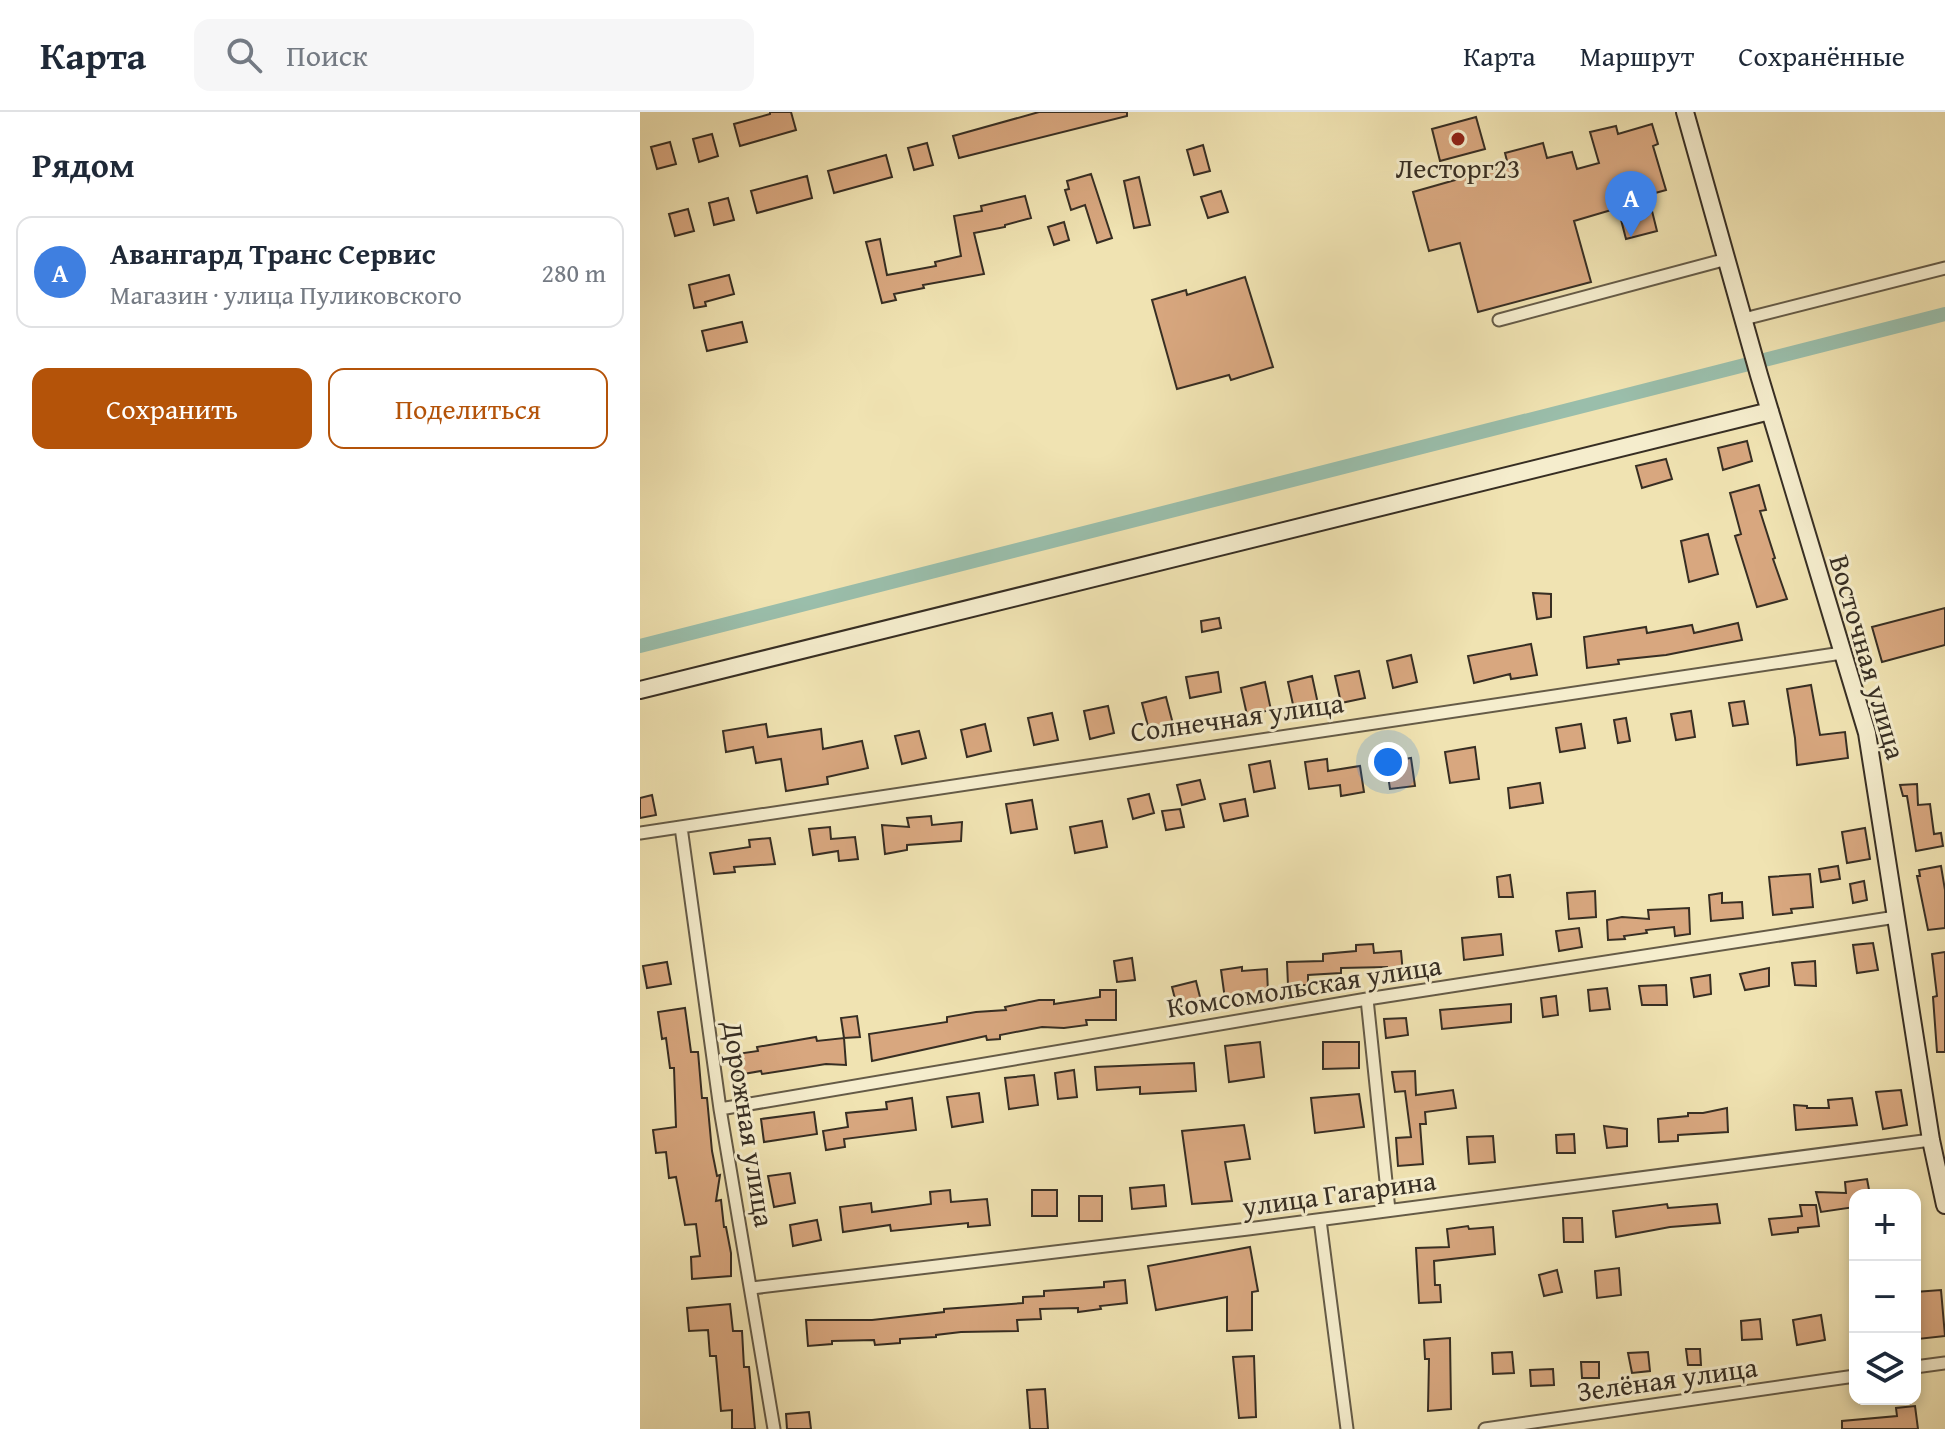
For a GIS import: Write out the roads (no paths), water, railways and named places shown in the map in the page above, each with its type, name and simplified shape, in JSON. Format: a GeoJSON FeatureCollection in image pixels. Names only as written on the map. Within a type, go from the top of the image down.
{"type":"FeatureCollection","features":[{"type":"Feature","properties":{"kind":"main road","name":"Восточная улица"},"geometry":{"type":"LineString","coordinates":[[1685,112],[1759,375],[1867,733],[1931,1140],[1945,1205]]}},
{"type":"Feature","properties":{"kind":"main road"},"geometry":{"type":"LineString","coordinates":[[640,690],[1770,411]]}},
{"type":"Feature","properties":{"kind":"street"},"geometry":{"type":"LineString","coordinates":[[1499,320],[1727,259]]}},
{"type":"Feature","properties":{"kind":"street"},"geometry":{"type":"LineString","coordinates":[[1744,319],[1945,268]]}},
{"type":"Feature","properties":{"kind":"street","name":"Солнечная улица"},"geometry":{"type":"LineString","coordinates":[[640,833],[1842,653]]}},
{"type":"Feature","properties":{"kind":"street","name":"Дорожная улица"},"geometry":{"type":"LineString","coordinates":[[681,827],[720,1109],[774,1429]]}},
{"type":"Feature","properties":{"kind":"street","name":"Комсомольская улица"},"geometry":{"type":"LineString","coordinates":[[720,1109],[1367,999],[1896,917]]}},
{"type":"Feature","properties":{"kind":"street"},"geometry":{"type":"LineString","coordinates":[[1367,999],[1389,1210]]}},
{"type":"Feature","properties":{"kind":"street","name":"улица Гагарина"},"geometry":{"type":"LineString","coordinates":[[752,1288],[1320,1220],[1931,1140]]}},
{"type":"Feature","properties":{"kind":"street"},"geometry":{"type":"LineString","coordinates":[[1320,1220],[1347,1429]]}},
{"type":"Feature","properties":{"kind":"street"},"geometry":{"type":"LineString","coordinates":[[1921,1366],[1945,1363]]}},
{"type":"Feature","properties":{"kind":"street","name":"Зелёная улица"},"geometry":{"type":"LineString","coordinates":[[1485,1429],[1849,1377]]}},
{"type":"Feature","properties":{"kind":"waterway"},"geometry":{"type":"LineString","coordinates":[[640,646],[1945,314]]}},
{"type":"Feature","properties":{"kind":"place","name":"Лесторг23"},"geometry":{"type":"Point","coordinates":[1458,139]}},
{"type":"Feature","properties":{"kind":"place","name":"Авангард Транс Сервис"},"geometry":{"type":"Point","coordinates":[1631,237]}}]}
